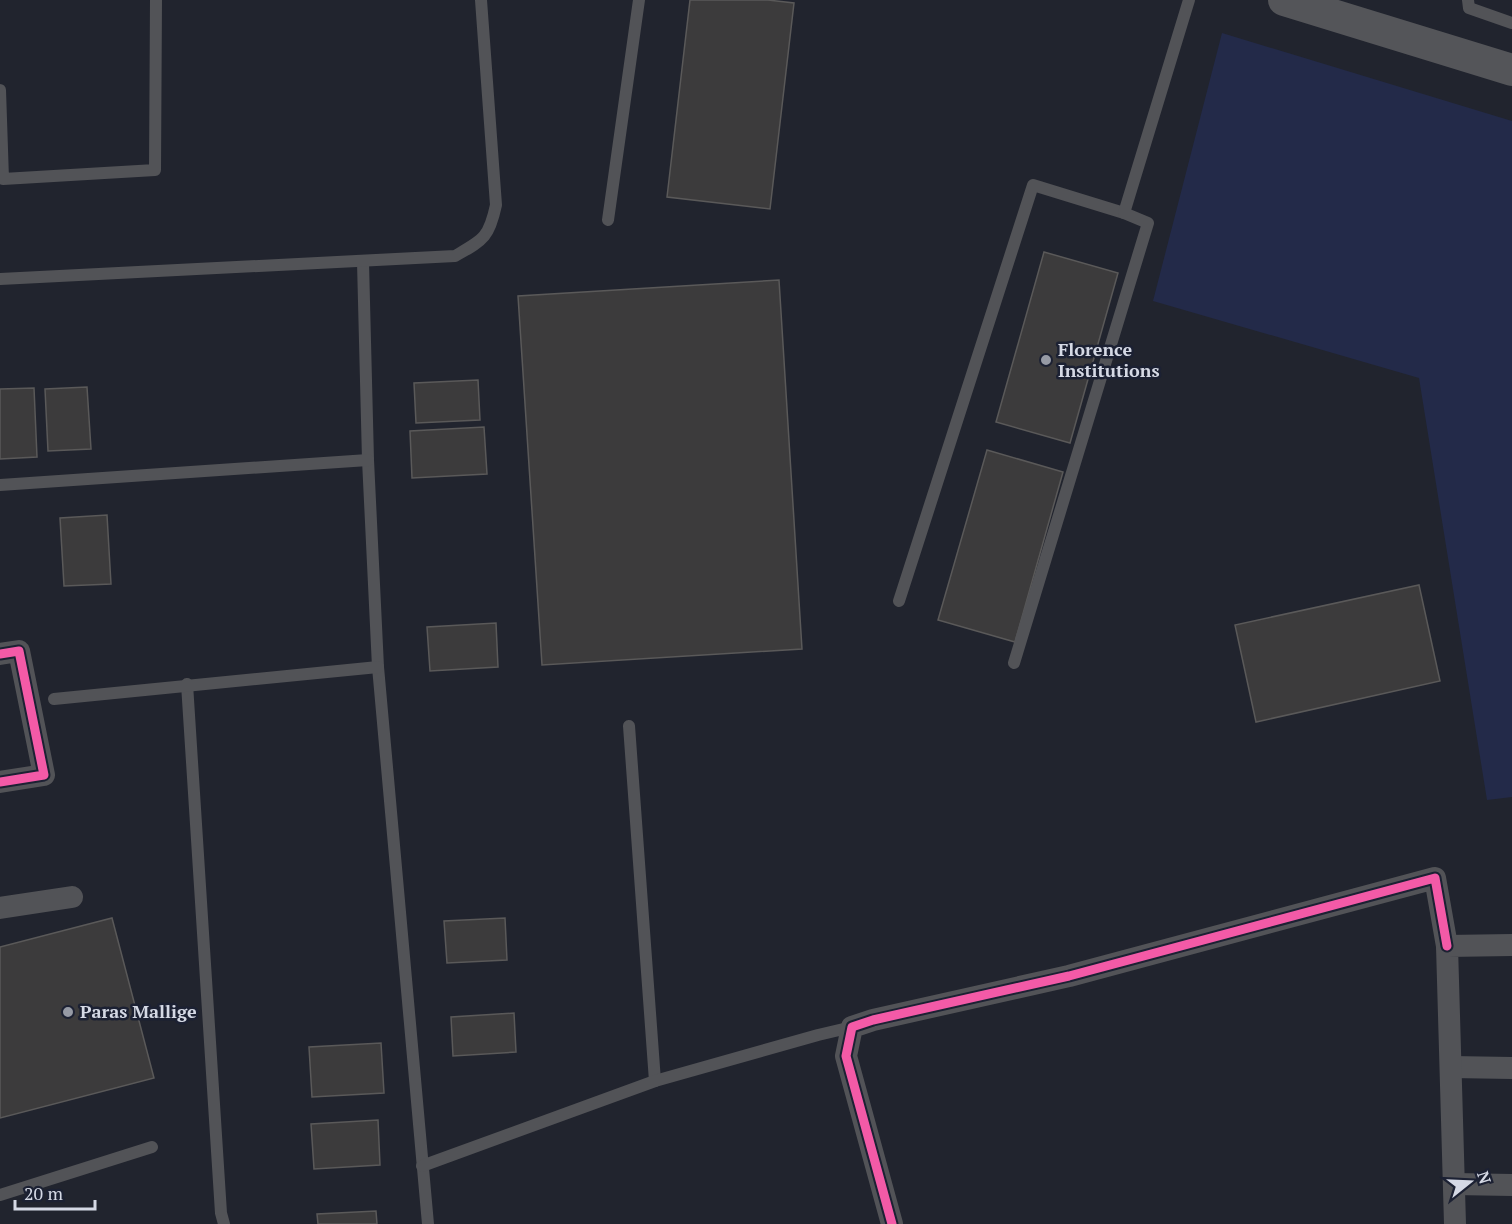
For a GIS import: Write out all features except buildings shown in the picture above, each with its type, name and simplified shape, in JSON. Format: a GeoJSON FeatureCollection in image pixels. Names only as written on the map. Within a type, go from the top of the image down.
{"type":"FeatureCollection","features":[{"type":"Feature","properties":{"kind":"main road"},"geometry":{"type":"LineString","coordinates":[[1284,0],[1512,70]]}},
{"type":"Feature","properties":{"kind":"street"},"geometry":{"type":"LineString","coordinates":[[0,654],[19,651],[44,775],[0,782]]}},
{"type":"Feature","properties":{"kind":"street"},"geometry":{"type":"LineString","coordinates":[[892,1224],[846,1056],[852,1027],[873,1020],[1069,976],[1435,879],[1447,946],[1455,1224]]}},
{"type":"Feature","properties":{"kind":"street"},"geometry":{"type":"LineString","coordinates":[[0,908],[72,897]]}},
{"type":"Feature","properties":{"kind":"street"},"geometry":{"type":"LineString","coordinates":[[1447,946],[1512,945]]}},
{"type":"Feature","properties":{"kind":"street"},"geometry":{"type":"LineString","coordinates":[[1450,1067],[1512,1068]]}},
{"type":"Feature","properties":{"kind":"street"},"geometry":{"type":"LineString","coordinates":[[1454,1184],[1512,1185]]}},
{"type":"Feature","properties":{"kind":"lane"},"geometry":{"type":"LineString","coordinates":[[0,90],[3,179],[155,170],[156,0]]}},
{"type":"Feature","properties":{"kind":"lane"},"geometry":{"type":"LineString","coordinates":[[0,279],[455,256],[483,240],[493,220],[496,205],[481,0]]}},
{"type":"Feature","properties":{"kind":"lane"},"geometry":{"type":"LineString","coordinates":[[608,220],[639,0]]}},
{"type":"Feature","properties":{"kind":"lane"},"geometry":{"type":"LineString","coordinates":[[1124,213],[1189,0]]}},
{"type":"Feature","properties":{"kind":"lane"},"geometry":{"type":"LineString","coordinates":[[1468,0],[1469,8],[1512,22]]}},
{"type":"Feature","properties":{"kind":"lane"},"geometry":{"type":"LineString","coordinates":[[899,601],[1033,185],[1124,213],[1148,224],[1014,663]]}},
{"type":"Feature","properties":{"kind":"lane"},"geometry":{"type":"LineString","coordinates":[[363,262],[368,460],[378,667],[429,1224]]}},
{"type":"Feature","properties":{"kind":"lane"},"geometry":{"type":"LineString","coordinates":[[0,485],[368,460]]}},
{"type":"Feature","properties":{"kind":"lane"},"geometry":{"type":"LineString","coordinates":[[54,699],[187,684],[378,667]]}},
{"type":"Feature","properties":{"kind":"lane"},"geometry":{"type":"LineString","coordinates":[[187,684],[221,1213],[224,1224]]}},
{"type":"Feature","properties":{"kind":"lane"},"geometry":{"type":"LineString","coordinates":[[629,726],[655,1082]]}},
{"type":"Feature","properties":{"kind":"lane"},"geometry":{"type":"LineString","coordinates":[[422,1166],[655,1082],[852,1027]]}},
{"type":"Feature","properties":{"kind":"lane"},"geometry":{"type":"LineString","coordinates":[[0,1195],[152,1147]]}},
{"type":"Feature","properties":{"kind":"shaded area"},"geometry":{"type":"Polygon","coordinates":[[[1222,33],[1512,121],[1512,797],[1487,800],[1419,378],[1153,301],[1222,33]]]}},
{"type":"Feature","properties":{"kind":"cycle path"},"geometry":{"type":"LineString","coordinates":[[0,654],[19,651],[44,775],[0,782]]}},
{"type":"Feature","properties":{"kind":"cycle path"},"geometry":{"type":"LineString","coordinates":[[892,1224],[846,1056],[852,1027],[873,1020],[1069,976],[1435,878],[1447,946]]}},
{"type":"Feature","properties":{"kind":"place","name":"Florence Institutions"},"geometry":{"type":"Point","coordinates":[1046,360]}},
{"type":"Feature","properties":{"kind":"place","name":"Paras Mallige"},"geometry":{"type":"Point","coordinates":[68,1012]}}]}
